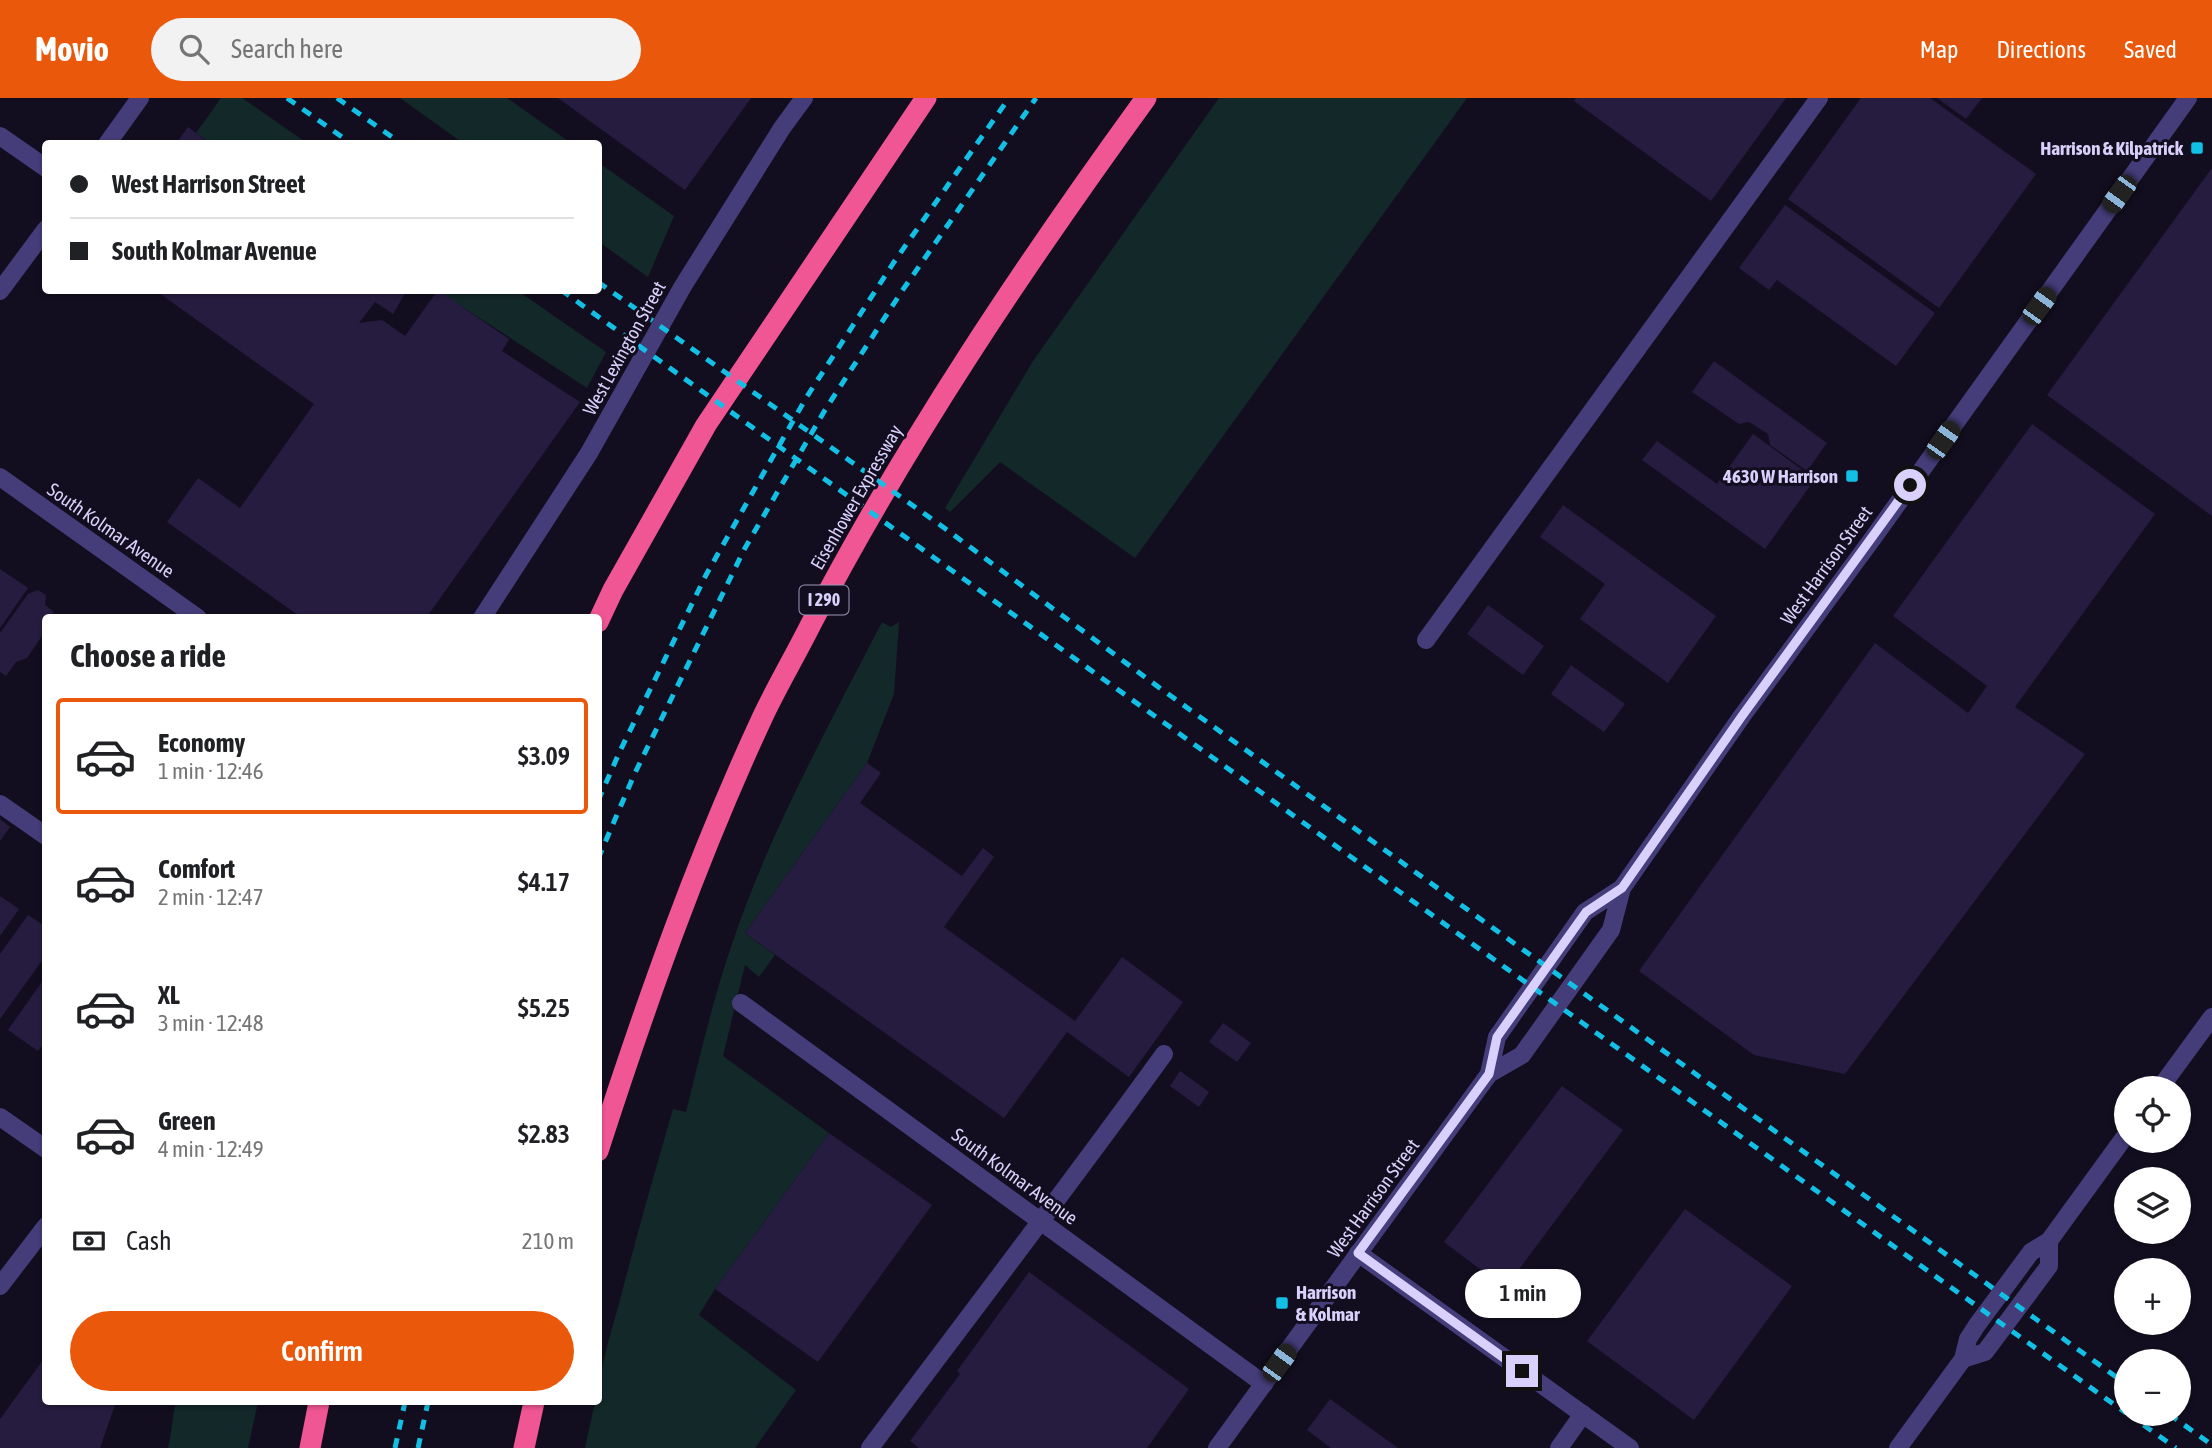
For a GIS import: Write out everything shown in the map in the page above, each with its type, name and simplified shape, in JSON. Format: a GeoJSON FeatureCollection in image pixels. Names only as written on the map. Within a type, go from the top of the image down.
{"type":"FeatureCollection","features":[{"type":"Feature","properties":{"kind":"highway"},"geometry":{"type":"LineString","coordinates":[[602,614],[706,425],[926,98]]}},
{"type":"Feature","properties":{"kind":"highway","name":"Eisenhower Expressway"},"geometry":{"type":"LineString","coordinates":[[602,1139],[679,914],[764,713],[846,558],[951,379],[1146,98]]}},
{"type":"Feature","properties":{"kind":"highway"},"geometry":{"type":"LineString","coordinates":[[310,1448],[318,1405]]}},
{"type":"Feature","properties":{"kind":"highway"},"geometry":{"type":"LineString","coordinates":[[524,1448],[533,1405]]}},
{"type":"Feature","properties":{"kind":"street"},"geometry":{"type":"LineString","coordinates":[[110,140],[140,98]]}},
{"type":"Feature","properties":{"kind":"street","name":"West Lexington Street"},"geometry":{"type":"LineString","coordinates":[[485,614],[589,453],[683,286],[782,128],[804,98]]}},
{"type":"Feature","properties":{"kind":"street"},"geometry":{"type":"LineString","coordinates":[[1426,640],[1819,98]]}},
{"type":"Feature","properties":{"kind":"street","name":"West Harrison Street"},"geometry":{"type":"LineString","coordinates":[[1217,1448],[1489,1074],[1522,1055],[1530,1045],[1611,930],[1622,888],[1742,716],[2188,98]]}},
{"type":"Feature","properties":{"kind":"street"},"geometry":{"type":"LineString","coordinates":[[0,136],[42,166]]}},
{"type":"Feature","properties":{"kind":"street"},"geometry":{"type":"LineString","coordinates":[[0,292],[42,234]]}},
{"type":"Feature","properties":{"kind":"street","name":"South Kolmar Avenue"},"geometry":{"type":"LineString","coordinates":[[0,477],[192,614]]}},
{"type":"Feature","properties":{"kind":"street"},"geometry":{"type":"LineString","coordinates":[[0,804],[42,833]]}},
{"type":"Feature","properties":{"kind":"street","name":"West Harrison Street"},"geometry":{"type":"LineString","coordinates":[[1489,1074],[1497,1037],[1586,912],[1622,888]]}},
{"type":"Feature","properties":{"kind":"street","name":"South Kolmar Avenue"},"geometry":{"type":"LineString","coordinates":[[741,1003],[1264,1384]]}},
{"type":"Feature","properties":{"kind":"street"},"geometry":{"type":"LineString","coordinates":[[2169,1076],[2212,1017]]}},
{"type":"Feature","properties":{"kind":"street"},"geometry":{"type":"LineString","coordinates":[[870,1448],[1164,1054]]}},
{"type":"Feature","properties":{"kind":"street"},"geometry":{"type":"LineString","coordinates":[[0,1117],[42,1146]]}},
{"type":"Feature","properties":{"kind":"street"},"geometry":{"type":"LineString","coordinates":[[1898,1448],[1963,1359],[1968,1339],[1977,1325],[2031,1252],[2049,1241],[2114,1152]]}},
{"type":"Feature","properties":{"kind":"street"},"geometry":{"type":"LineString","coordinates":[[0,1286],[42,1231]]}},
{"type":"Feature","properties":{"kind":"street"},"geometry":{"type":"LineString","coordinates":[[1358,1253],[1630,1448]]}},
{"type":"Feature","properties":{"kind":"street"},"geometry":{"type":"LineString","coordinates":[[1559,1448],[1583,1414]]}},
{"type":"Feature","properties":{"kind":"green space"},"geometry":{"type":"Polygon","coordinates":[[[221,98],[242,98],[303,140],[206,140],[196,133],[221,98]]]}},
{"type":"Feature","properties":{"kind":"green space"},"geometry":{"type":"Polygon","coordinates":[[[400,98],[507,98],[567,140],[459,140],[400,98]]]}},
{"type":"Feature","properties":{"kind":"green space"},"geometry":{"type":"Polygon","coordinates":[[[1219,98],[1467,98],[1135,558],[1000,462],[950,512],[945,508],[1033,361],[1219,98]]]}},
{"type":"Feature","properties":{"kind":"green space"},"geometry":{"type":"Polygon","coordinates":[[[602,165],[674,216],[648,277],[602,244],[602,165]]]}},
{"type":"Feature","properties":{"kind":"green space"},"geometry":{"type":"Polygon","coordinates":[[[443,294],[522,294],[606,352],[587,388],[443,294]]]}},
{"type":"Feature","properties":{"kind":"green space"},"geometry":{"type":"Polygon","coordinates":[[[882,622],[891,627],[899,622],[894,694],[867,763],[745,933],[775,955],[759,977],[745,965],[723,1056],[829,1133],[699,1315],[796,1390],[755,1448],[585,1448],[594,1405],[602,1405],[602,1370],[606,1349],[673,1109],[686,1112],[732,944],[764,861],[801,780],[882,622]]]}},
{"type":"Feature","properties":{"kind":"green space"},"geometry":{"type":"Polygon","coordinates":[[[175,1405],[257,1405],[248,1448],[168,1448],[175,1405]]]}},
{"type":"Feature","properties":{"kind":"building"},"geometry":{"type":"Polygon","coordinates":[[[558,98],[751,98],[685,190],[558,98]]]}},
{"type":"Feature","properties":{"kind":"building"},"geometry":{"type":"Polygon","coordinates":[[[1576,98],[1786,98],[1711,201],[1574,101],[1576,98]]]}},
{"type":"Feature","properties":{"kind":"building"},"geometry":{"type":"Polygon","coordinates":[[[1861,98],[1930,98],[2036,174],[1939,308],[1788,199],[1861,98]]]}},
{"type":"Feature","properties":{"kind":"building"},"geometry":{"type":"Polygon","coordinates":[[[1937,98],[1982,98],[1966,119],[1937,98]]]}},
{"type":"Feature","properties":{"kind":"building"},"geometry":{"type":"Polygon","coordinates":[[[188,127],[205,140],[179,140],[188,127]]]}},
{"type":"Feature","properties":{"kind":"building"},"geometry":{"type":"Polygon","coordinates":[[[2212,168],[2212,516],[2047,395],[2212,168]]]}},
{"type":"Feature","properties":{"kind":"building"},"geometry":{"type":"Polygon","coordinates":[[[1785,205],[1935,313],[1896,366],[1777,280],[1769,290],[1739,268],[1785,205]]]}},
{"type":"Feature","properties":{"kind":"building"},"geometry":{"type":"Polygon","coordinates":[[[161,294],[405,294],[393,314],[375,302],[359,323],[382,320],[405,336],[435,294],[444,294],[509,339],[502,351],[580,402],[429,614],[296,614],[167,522],[198,478],[240,508],[314,404],[161,294]]]}},
{"type":"Feature","properties":{"kind":"building"},"geometry":{"type":"Polygon","coordinates":[[[1714,361],[1827,443],[1807,471],[1770,445],[1768,434],[1749,422],[1739,424],[1692,392],[1714,361]]]}},
{"type":"Feature","properties":{"kind":"building"},"geometry":{"type":"Polygon","coordinates":[[[2032,424],[2155,514],[2015,707],[2085,754],[1845,1074],[1754,1055],[1639,971],[1875,643],[1968,713],[1987,686],[1893,616],[2032,424]]]}},
{"type":"Feature","properties":{"kind":"building"},"geometry":{"type":"Polygon","coordinates":[[[1753,434],[1815,479],[1765,549],[1642,460],[1657,441],[1717,484],[1753,434]]]}},
{"type":"Feature","properties":{"kind":"building"},"geometry":{"type":"Polygon","coordinates":[[[1563,505],[1716,616],[1668,683],[1580,619],[1605,584],[1540,537],[1563,505]]]}},
{"type":"Feature","properties":{"kind":"building"},"geometry":{"type":"Polygon","coordinates":[[[0,569],[28,588],[0,628],[0,569]]]}},
{"type":"Feature","properties":{"kind":"building"},"geometry":{"type":"Polygon","coordinates":[[[38,590],[46,595],[45,605],[54,612],[42,614],[42,636],[27,658],[16,662],[6,676],[0,672],[0,633],[28,594],[38,590]]]}},
{"type":"Feature","properties":{"kind":"building"},"geometry":{"type":"Polygon","coordinates":[[[1488,605],[1544,646],[1523,675],[1467,634],[1488,605]]]}},
{"type":"Feature","properties":{"kind":"building"},"geometry":{"type":"Polygon","coordinates":[[[1571,665],[1625,704],[1604,732],[1551,694],[1571,665]]]}},
{"type":"Feature","properties":{"kind":"building"},"geometry":{"type":"Polygon","coordinates":[[[867,763],[881,773],[860,803],[962,876],[983,848],[994,857],[944,927],[1075,1021],[1122,957],[1183,1002],[1129,1077],[1067,1032],[1004,1118],[745,933],[867,763]]]}},
{"type":"Feature","properties":{"kind":"building"},"geometry":{"type":"Polygon","coordinates":[[[0,819],[10,827],[0,841],[0,819]]]}},
{"type":"Feature","properties":{"kind":"building"},"geometry":{"type":"Polygon","coordinates":[[[0,896],[19,909],[0,936],[0,896]]]}},
{"type":"Feature","properties":{"kind":"building"},"geometry":{"type":"Polygon","coordinates":[[[28,915],[42,924],[42,961],[0,1019],[0,954],[28,915]]]}},
{"type":"Feature","properties":{"kind":"building"},"geometry":{"type":"Polygon","coordinates":[[[42,982],[42,1046],[38,1051],[8,1030],[42,982]]]}},
{"type":"Feature","properties":{"kind":"building"},"geometry":{"type":"Polygon","coordinates":[[[1223,1023],[1251,1043],[1237,1062],[1209,1042],[1223,1023]]]}},
{"type":"Feature","properties":{"kind":"building"},"geometry":{"type":"Polygon","coordinates":[[[1180,1071],[1209,1092],[1199,1107],[1170,1086],[1180,1071]]]}},
{"type":"Feature","properties":{"kind":"building"},"geometry":{"type":"Polygon","coordinates":[[[1562,1086],[1623,1130],[1505,1288],[1444,1242],[1562,1086]]]}},
{"type":"Feature","properties":{"kind":"building"},"geometry":{"type":"Polygon","coordinates":[[[829,1133],[932,1205],[818,1362],[715,1289],[829,1133]]]}},
{"type":"Feature","properties":{"kind":"building"},"geometry":{"type":"Polygon","coordinates":[[[1685,1209],[1792,1286],[1694,1420],[1587,1341],[1685,1209]]]}},
{"type":"Feature","properties":{"kind":"building"},"geometry":{"type":"Polygon","coordinates":[[[1029,1272],[1189,1389],[1147,1448],[919,1448],[910,1441],[960,1374],[957,1371],[1029,1272]]]}},
{"type":"Feature","properties":{"kind":"building"},"geometry":{"type":"Polygon","coordinates":[[[42,1361],[42,1405],[115,1405],[100,1448],[0,1448],[0,1419],[42,1361]]]}},
{"type":"Feature","properties":{"kind":"building"},"geometry":{"type":"Polygon","coordinates":[[[1330,1399],[1398,1448],[1331,1448],[1307,1430],[1330,1399]]]}},
{"type":"Feature","properties":{"kind":"railway"},"geometry":{"type":"LineString","coordinates":[[287,98],[346,140]]}},
{"type":"Feature","properties":{"kind":"railway"},"geometry":{"type":"LineString","coordinates":[[337,98],[396,140]]}},
{"type":"Feature","properties":{"kind":"railway"},"geometry":{"type":"LineString","coordinates":[[602,792],[706,575],[806,398],[894,262],[1009,98]]}},
{"type":"Feature","properties":{"kind":"railway"},"geometry":{"type":"LineString","coordinates":[[602,850],[634,775],[745,548],[825,410],[902,291],[1036,98]]}},
{"type":"Feature","properties":{"kind":"railway"},"geometry":{"type":"LineString","coordinates":[[602,285],[943,527],[1157,686],[2114,1375]]}},
{"type":"Feature","properties":{"kind":"railway"},"geometry":{"type":"LineString","coordinates":[[567,294],[2114,1404]]}},
{"type":"Feature","properties":{"kind":"railway"},"geometry":{"type":"LineString","coordinates":[[395,1448],[404,1405]]}},
{"type":"Feature","properties":{"kind":"railway"},"geometry":{"type":"LineString","coordinates":[[418,1448],[427,1405]]}},
{"type":"Feature","properties":{"kind":"railway"},"geometry":{"type":"LineString","coordinates":[[2145,1426],[2176,1448]]}},
{"type":"Feature","properties":{"kind":"railway"},"geometry":{"type":"LineString","coordinates":[[2186,1426],[2212,1445]]}},
{"type":"Feature","properties":{"kind":"place","name":"Harrison & Kilpatrick"},"geometry":{"type":"Point","coordinates":[2197,148]}},
{"type":"Feature","properties":{"kind":"place","name":"4630 W Harrison"},"geometry":{"type":"Point","coordinates":[1852,476]}},
{"type":"Feature","properties":{"kind":"place","name":"Harrison & Kolmar"},"geometry":{"type":"Point","coordinates":[1282,1303]}},
{"type":"Feature","properties":{"kind":"route"},"geometry":{"type":"LineString","coordinates":[[1522,1371],[1358,1253],[1489,1074],[1497,1037],[1586,912],[1622,888],[1742,716],[1910,485]]}}]}
